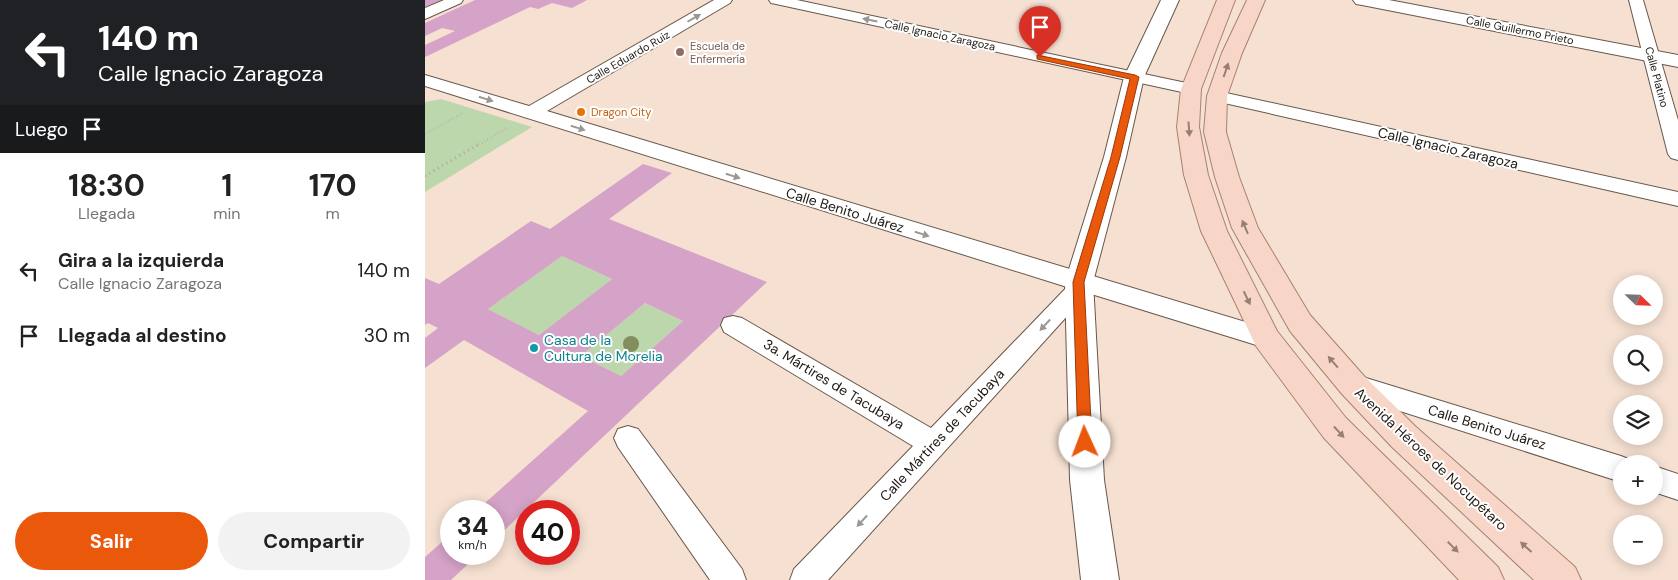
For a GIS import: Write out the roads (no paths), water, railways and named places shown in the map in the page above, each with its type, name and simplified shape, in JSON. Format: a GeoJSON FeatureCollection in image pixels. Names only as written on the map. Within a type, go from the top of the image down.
{"type":"FeatureCollection","features":[{"type":"Feature","properties":{"kind":"main road","name":"Avenida Héroes de Nocupétaro"},"geometry":{"type":"LineString","coordinates":[[1226,0],[1206,48],[1204,93],[1227,178],[1245,228],[1300,324],[1353,385],[1404,436],[1562,580]]}},
{"type":"Feature","properties":{"kind":"main road","name":"Avenida Héroes de Nocupétaro"},"geometry":{"type":"LineString","coordinates":[[1256,0],[1232,53],[1204,93],[1188,127],[1196,175],[1215,231],[1266,338],[1335,428],[1485,580]]}},
{"type":"Feature","properties":{"kind":"street"},"geometry":{"type":"LineString","coordinates":[[425,14],[457,0]]}},
{"type":"Feature","properties":{"kind":"street","name":"Calle Eduardo Ruiz"},"geometry":{"type":"LineString","coordinates":[[531,113],[725,0]]}},
{"type":"Feature","properties":{"kind":"street","name":"Calle Ignacio Zaragoza"},"geometry":{"type":"LineString","coordinates":[[776,0],[1135,77],[1678,199]]}},
{"type":"Feature","properties":{"kind":"street"},"geometry":{"type":"LineString","coordinates":[[1101,580],[1087,480],[1078,286],[1115,157],[1135,77],[1170,0]]}},
{"type":"Feature","properties":{"kind":"street","name":"Calle Guillermo Prieto"},"geometry":{"type":"LineString","coordinates":[[1362,0],[1678,61]]}},
{"type":"Feature","properties":{"kind":"street","name":"Calle Platino"},"geometry":{"type":"LineString","coordinates":[[1636,0],[1678,154]]}},
{"type":"Feature","properties":{"kind":"street"},"geometry":{"type":"LineString","coordinates":[[425,93],[433,82]]}},
{"type":"Feature","properties":{"kind":"street","name":"Calle Benito Juárez"},"geometry":{"type":"LineString","coordinates":[[433,82],[1078,286],[1266,338]]}},
{"type":"Feature","properties":{"kind":"street","name":"Calle Mártires de Tacubaya"},"geometry":{"type":"LineString","coordinates":[[806,580],[935,444],[1078,286]]}},
{"type":"Feature","properties":{"kind":"street","name":"3a. Mártires de Tacubaya"},"geometry":{"type":"LineString","coordinates":[[733,324],[935,444]]}},
{"type":"Feature","properties":{"kind":"street","name":"Calle Benito Juárez"},"geometry":{"type":"LineString","coordinates":[[1353,385],[1613,466]]}},
{"type":"Feature","properties":{"kind":"street"},"geometry":{"type":"LineString","coordinates":[[629,438],[729,580]]}},
{"type":"Feature","properties":{"kind":"street"},"geometry":{"type":"LineString","coordinates":[[1663,482],[1678,487]]}},
{"type":"Feature","properties":{"kind":"place","name":"Escuela de Enfermería"},"geometry":{"type":"Point","coordinates":[680,52]}},
{"type":"Feature","properties":{"kind":"place","name":"Dragon City"},"geometry":{"type":"Point","coordinates":[581,112]}},
{"type":"Feature","properties":{"kind":"place","name":"Casa de la Cultura de Morelia"},"geometry":{"type":"Point","coordinates":[534,348]}}]}
